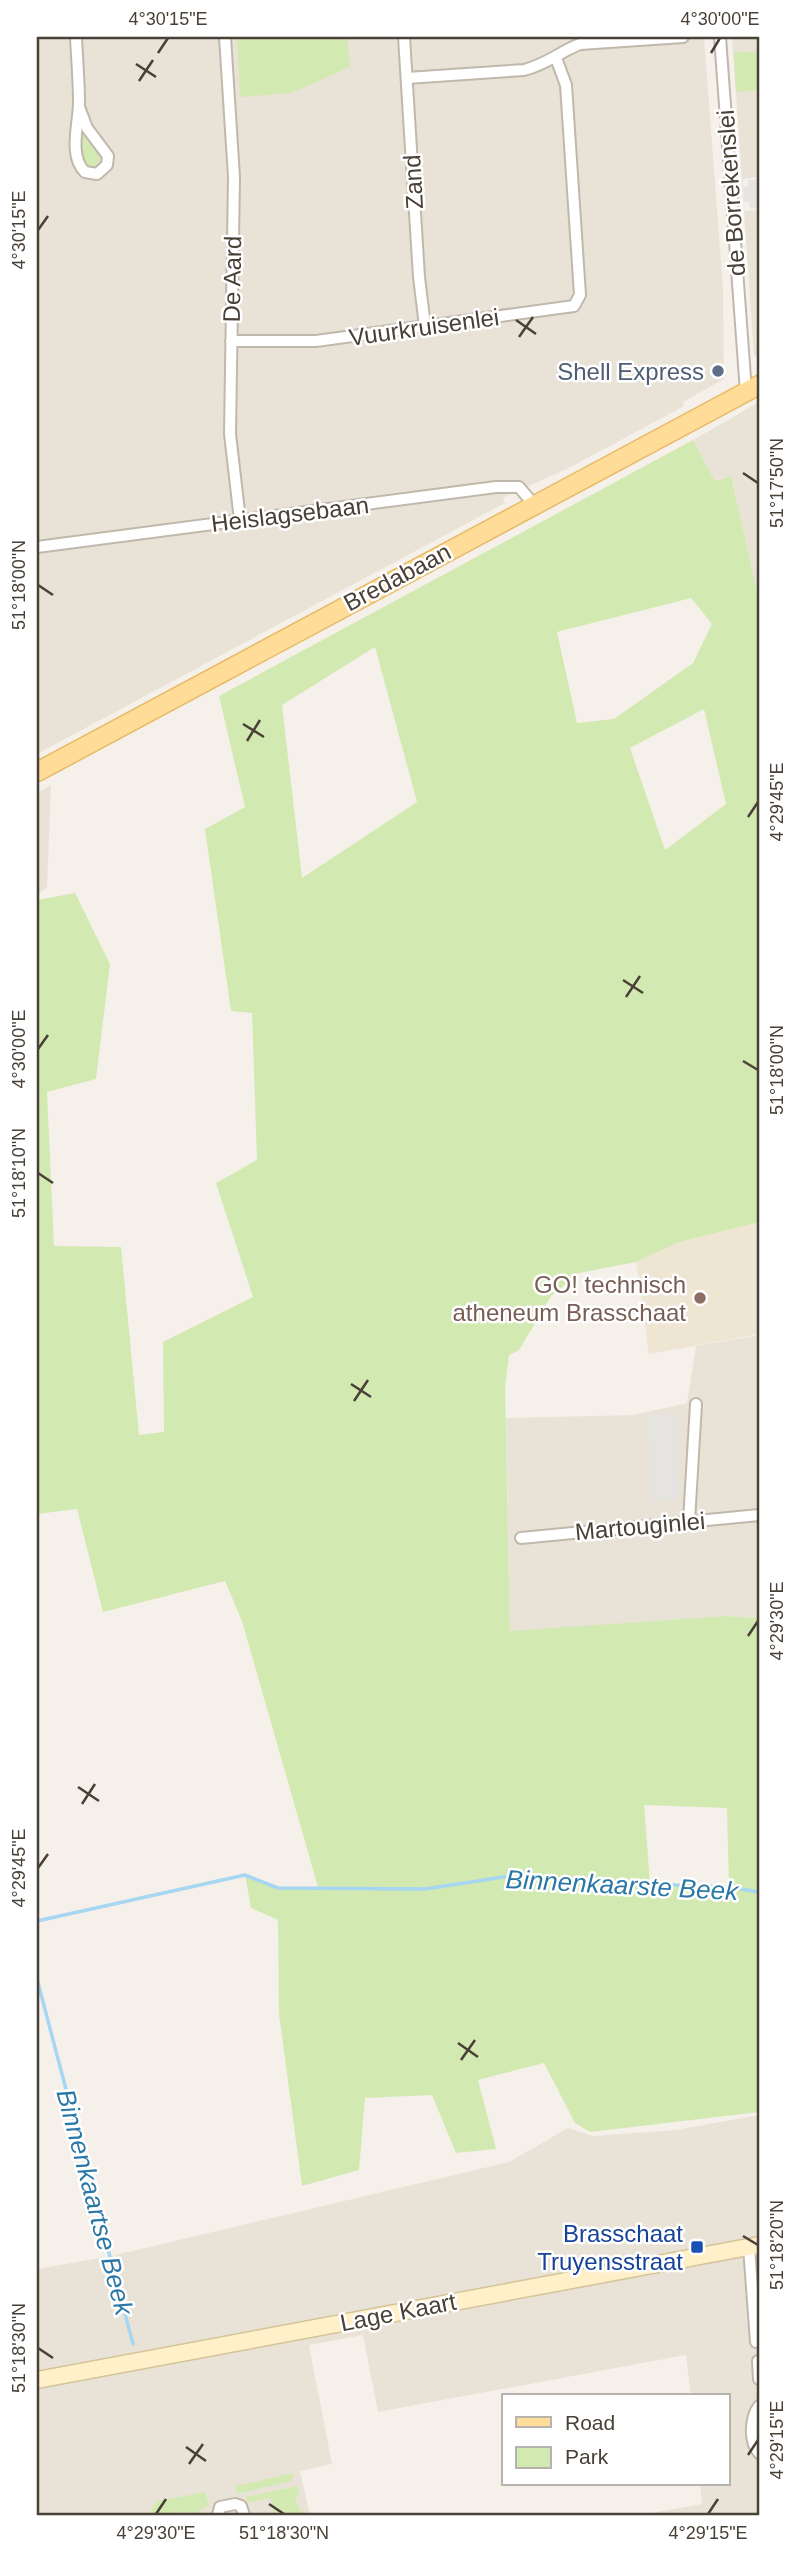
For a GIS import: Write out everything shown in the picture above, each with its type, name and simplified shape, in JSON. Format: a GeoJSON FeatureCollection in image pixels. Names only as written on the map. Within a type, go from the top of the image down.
{"type":"FeatureCollection","features":[{"type":"Feature","properties":{"kind":"main road","name":"Bredabaan"},"geometry":{"type":"LineString","coordinates":[[37,772],[753,388]]}},
{"type":"Feature","properties":{"kind":"street"},"geometry":{"type":"LineString","coordinates":[[76,37],[79,107],[76,130],[79,165],[85,172],[97,174],[107,165],[108,156],[87,128],[79,107]]}},
{"type":"Feature","properties":{"kind":"street","name":"De Aard"},"geometry":{"type":"LineString","coordinates":[[225,37],[234,177],[230,434],[240,520]]}},
{"type":"Feature","properties":{"kind":"street","name":"Zand"},"geometry":{"type":"LineString","coordinates":[[404,37],[419,277],[425,326]]}},
{"type":"Feature","properties":{"kind":"street"},"geometry":{"type":"LineString","coordinates":[[407,78],[524,70],[542,65],[568,48],[580,44],[682,37]]}},
{"type":"Feature","properties":{"kind":"street","name":"de Borrekenslei"},"geometry":{"type":"LineString","coordinates":[[720,37],[753,388]]}},
{"type":"Feature","properties":{"kind":"street","name":"Vuurkruisenlei"},"geometry":{"type":"LineString","coordinates":[[230,341],[316,341],[574,306],[579,300],[566,85],[556,58]]}},
{"type":"Feature","properties":{"kind":"street","name":"Heislagsebaan"},"geometry":{"type":"LineString","coordinates":[[37,547],[513,486],[524,490],[535,506]]}},
{"type":"Feature","properties":{"kind":"street"},"geometry":{"type":"LineString","coordinates":[[689,1521],[696,1404]]}},
{"type":"Feature","properties":{"kind":"street","name":"Martouginlei"},"geometry":{"type":"LineString","coordinates":[[521,1538],[759,1515]]}},
{"type":"Feature","properties":{"kind":"street"},"geometry":{"type":"LineString","coordinates":[[754,2246],[756,2342]]}},
{"type":"Feature","properties":{"kind":"street","name":"Lage Kaart"},"geometry":{"type":"LineString","coordinates":[[37,2380],[754,2246]]}},
{"type":"Feature","properties":{"kind":"street"},"geometry":{"type":"LineString","coordinates":[[758,2361],[759,2379]]}},
{"type":"Feature","properties":{"kind":"street"},"geometry":{"type":"LineString","coordinates":[[759,2406],[752,2420],[754,2448],[759,2453]]}},
{"type":"Feature","properties":{"kind":"street"},"geometry":{"type":"LineString","coordinates":[[218,2515],[220,2507],[237,2504],[241,2506],[244,2515]]}},
{"type":"Feature","properties":{"kind":"shaded area"},"geometry":{"type":"Polygon","coordinates":[[[37,37],[704,37],[723,288],[724,379],[683,402],[684,406],[569,468],[503,498],[505,503],[37,754],[37,37]]]}},
{"type":"Feature","properties":{"kind":"shaded area"},"geometry":{"type":"Polygon","coordinates":[[[732,37],[759,37],[759,177],[743,179],[744,210],[732,37]]]}},
{"type":"Feature","properties":{"kind":"shaded area"},"geometry":{"type":"Polygon","coordinates":[[[759,179],[759,208],[750,209],[749,202],[744,202],[743,188],[748,186],[748,180],[759,179]]]}},
{"type":"Feature","properties":{"kind":"shaded area"},"geometry":{"type":"Polygon","coordinates":[[[759,210],[757,356],[754,355],[744,211],[759,210]]]}},
{"type":"Feature","properties":{"kind":"shaded area"},"geometry":{"type":"Polygon","coordinates":[[[759,402],[759,600],[731,476],[715,481],[693,440],[759,402]]]}},
{"type":"Feature","properties":{"kind":"shaded area"},"geometry":{"type":"Polygon","coordinates":[[[51,785],[47,888],[37,894],[37,793],[51,785]]]}},
{"type":"Feature","properties":{"kind":"shaded area","name":"GO! technisch atheneum Brasschaat"},"geometry":{"type":"Polygon","coordinates":[[[759,1222],[759,1334],[649,1354],[636,1262],[679,1242],[759,1222]]]}},
{"type":"Feature","properties":{"kind":"shaded area"},"geometry":{"type":"Polygon","coordinates":[[[759,1335],[759,1618],[726,1616],[510,1632],[506,1418],[634,1415],[687,1403],[696,1346],[759,1335]]]}},
{"type":"Feature","properties":{"kind":"shaded area"},"geometry":{"type":"Polygon","coordinates":[[[677,1414],[679,1500],[650,1500],[648,1415],[677,1414]]]}},
{"type":"Feature","properties":{"kind":"shaded area"},"geometry":{"type":"Polygon","coordinates":[[[759,2115],[759,2515],[651,2515],[702,2504],[700,2486],[730,2486],[730,2394],[691,2394],[686,2355],[378,2412],[363,2335],[309,2345],[332,2464],[300,2471],[310,2515],[37,2515],[37,2269],[111,2256],[509,2162],[568,2128],[593,2136],[676,2130],[759,2115]]]}},
{"type":"Feature","properties":{"kind":"green space"},"geometry":{"type":"Polygon","coordinates":[[[237,37],[347,37],[350,67],[291,93],[240,97],[237,37]]]}},
{"type":"Feature","properties":{"kind":"green space"},"geometry":{"type":"Polygon","coordinates":[[[759,51],[759,90],[736,92],[734,53],[759,51]]]}},
{"type":"Feature","properties":{"kind":"green space"},"geometry":{"type":"Polygon","coordinates":[[[81,126],[99,149],[100,161],[93,167],[80,160],[81,126]]]}},
{"type":"Feature","properties":{"kind":"green space"},"geometry":{"type":"Polygon","coordinates":[[[693,440],[715,481],[731,476],[759,600],[759,1222],[679,1242],[636,1262],[579,1273],[551,1296],[519,1350],[509,1355],[505,1387],[510,1631],[726,1616],[759,1618],[759,2112],[590,2132],[575,2123],[544,2063],[478,2080],[496,2149],[456,2153],[432,2095],[365,2098],[359,2170],[302,2186],[279,2014],[278,1920],[251,1908],[245,1875],[278,1888],[318,1887],[242,1621],[225,1581],[103,1612],[77,1509],[37,1514],[37,900],[75,893],[110,964],[96,1079],[47,1092],[54,1246],[121,1247],[139,1435],[164,1432],[163,1342],[253,1297],[216,1183],[257,1160],[252,1013],[231,1011],[205,829],[245,807],[219,696],[693,440]],[[691,598],[557,632],[577,723],[614,719],[693,663],[712,624],[691,598]],[[375,647],[282,705],[302,878],[417,802],[375,647]],[[704,709],[630,748],[665,850],[726,804],[704,709]],[[644,1805],[650,1884],[729,1886],[727,1808],[644,1805]]]}},
{"type":"Feature","properties":{"kind":"green space"},"geometry":{"type":"Polygon","coordinates":[[[294,2473],[291,2481],[237,2494],[236,2486],[294,2473]]]}},
{"type":"Feature","properties":{"kind":"green space"},"geometry":{"type":"Polygon","coordinates":[[[297,2486],[299,2494],[295,2495],[299,2511],[303,2511],[304,2515],[273,2515],[272,2501],[269,2498],[248,2503],[246,2497],[297,2486]]]}},
{"type":"Feature","properties":{"kind":"green space"},"geometry":{"type":"Polygon","coordinates":[[[205,2492],[209,2506],[199,2509],[201,2515],[190,2515],[188,2511],[178,2515],[152,2515],[151,2508],[158,2501],[205,2492]]]}},
{"type":"Feature","properties":{"kind":"waterway","name":"Binnenkaarste Beek"},"geometry":{"type":"LineString","coordinates":[[37,1921],[245,1875],[278,1888],[425,1889],[516,1875],[593,1882],[729,1887],[759,1892]]}},
{"type":"Feature","properties":{"kind":"waterway","name":"Binnenkaartse Beek"},"geometry":{"type":"LineString","coordinates":[[37,1979],[133,2344]]}},
{"type":"Feature","properties":{"kind":"place","name":"Shell Express"},"geometry":{"type":"Point","coordinates":[718,371]}},
{"type":"Feature","properties":{"kind":"place","name":"GO! technisch atheneum Brasschaat"},"geometry":{"type":"Point","coordinates":[700,1298]}},
{"type":"Feature","properties":{"kind":"place","name":"Brasschaat Truyensstraat"},"geometry":{"type":"Point","coordinates":[697,2247]}}]}
